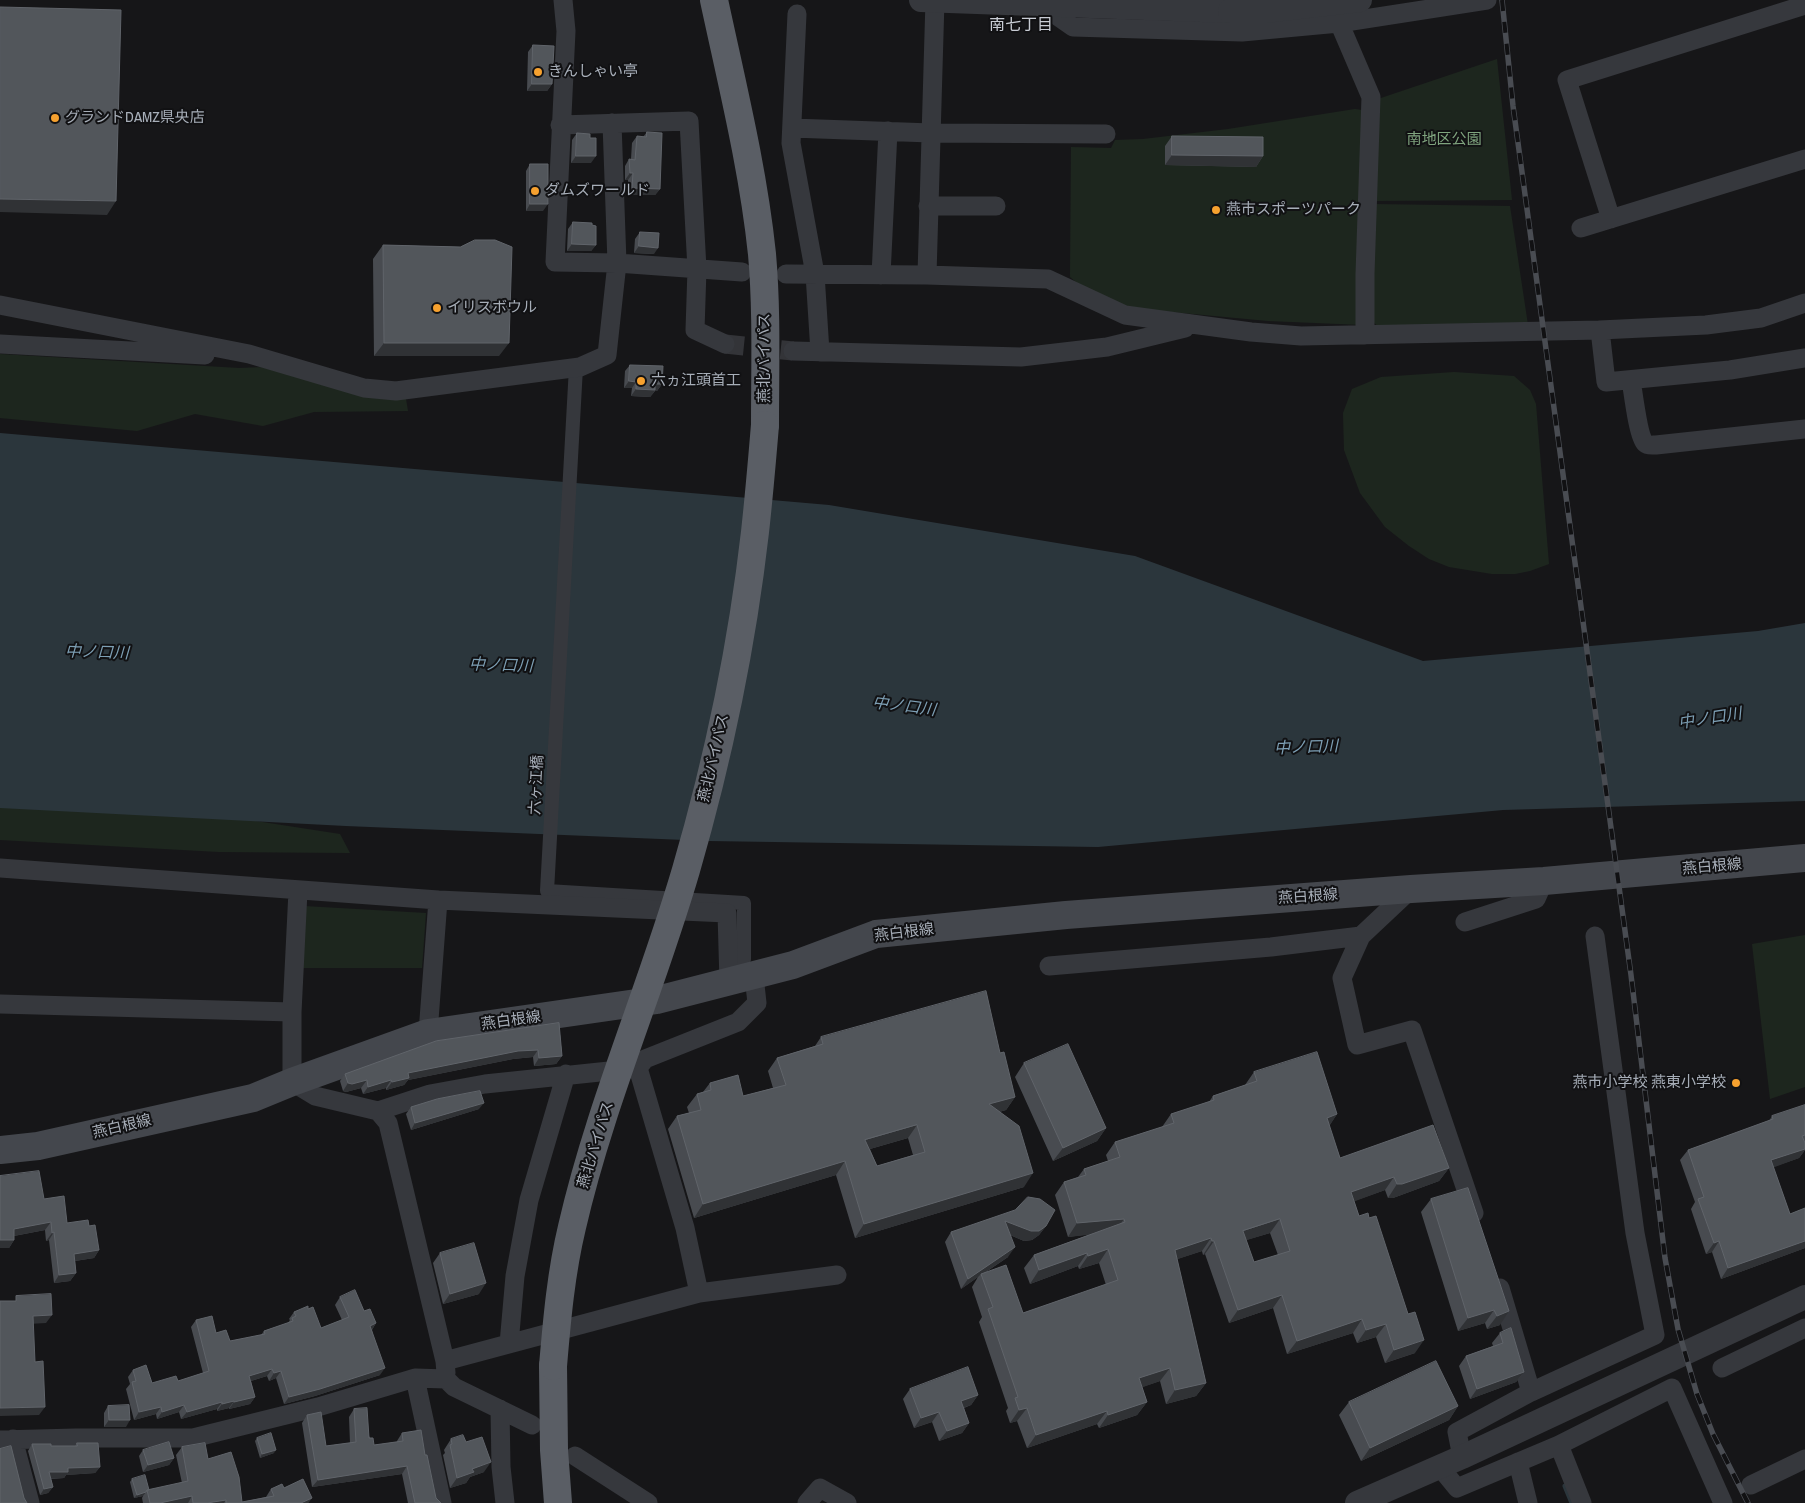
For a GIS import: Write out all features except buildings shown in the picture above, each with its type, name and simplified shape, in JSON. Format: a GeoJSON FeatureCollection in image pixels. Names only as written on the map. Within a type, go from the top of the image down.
{"type":"FeatureCollection","features":[{"type":"Feature","properties":{"kind":"highway","name":"燕北バイパス"},"geometry":{"type":"LineString","coordinates":[[558,1503],[554,1450],[553,1366],[559,1295],[572,1227],[594,1143],[659,956],[686,870],[722,729],[747,590],[755,531],[765,425],[766,325],[760,238],[745,140],[714,0]]}},
{"type":"Feature","properties":{"kind":"main road","name":"燕白根線"},"geometry":{"type":"LineString","coordinates":[[0,1150],[38,1146],[253,1098],[428,1033],[657,1000],[737,973],[793,965],[876,934],[1066,916],[1411,889],[1544,881],[1805,858]]}},
{"type":"Feature","properties":{"kind":"street"},"geometry":{"type":"LineString","coordinates":[[563,0],[566,31],[560,125],[555,262],[617,263],[742,272]]}},
{"type":"Feature","properties":{"kind":"street"},"geometry":{"type":"LineString","coordinates":[[921,0],[1044,2],[1230,11],[1265,11],[1360,0]]}},
{"type":"Feature","properties":{"kind":"street"},"geometry":{"type":"LineString","coordinates":[[927,275],[935,0]]}},
{"type":"Feature","properties":{"kind":"street"},"geometry":{"type":"LineString","coordinates":[[1330,0],[1371,97],[1365,274],[1366,335]]}},
{"type":"Feature","properties":{"kind":"street"},"geometry":{"type":"LineString","coordinates":[[1044,2],[1073,27],[1242,32],[1339,22],[1487,0]]}},
{"type":"Feature","properties":{"kind":"street"},"geometry":{"type":"LineString","coordinates":[[1611,219],[1567,80],[1805,5]]}},
{"type":"Feature","properties":{"kind":"street"},"geometry":{"type":"LineString","coordinates":[[796,14],[791,142],[816,274],[820,352]]}},
{"type":"Feature","properties":{"kind":"street"},"geometry":{"type":"LineString","coordinates":[[560,125],[689,121],[697,269],[694,330],[725,344]]}},
{"type":"Feature","properties":{"kind":"street"},"geometry":{"type":"LineString","coordinates":[[0,305],[263,358],[364,388],[396,391],[576,366],[580,367],[607,355],[617,263],[612,123]]}},
{"type":"Feature","properties":{"kind":"street"},"geometry":{"type":"LineString","coordinates":[[792,128],[931,133],[1106,134]]}},
{"type":"Feature","properties":{"kind":"street"},"geometry":{"type":"LineString","coordinates":[[881,275],[888,131]]}},
{"type":"Feature","properties":{"kind":"street"},"geometry":{"type":"LineString","coordinates":[[1581,228],[1805,159]]}},
{"type":"Feature","properties":{"kind":"street"},"geometry":{"type":"LineString","coordinates":[[928,206],[996,206]]}},
{"type":"Feature","properties":{"kind":"street"},"geometry":{"type":"LineString","coordinates":[[786,274],[927,275],[1048,279],[1125,315],[1251,332],[1301,336],[1600,330],[1734,323],[1761,318],[1805,303]]}},
{"type":"Feature","properties":{"kind":"street"},"geometry":{"type":"LineString","coordinates":[[793,351],[1021,357],[1107,347],[1196,325]]}},
{"type":"Feature","properties":{"kind":"street"},"geometry":{"type":"LineString","coordinates":[[1600,330],[1606,382],[1730,370],[1805,358]]}},
{"type":"Feature","properties":{"kind":"street"},"geometry":{"type":"LineString","coordinates":[[0,344],[263,358]]}},
{"type":"Feature","properties":{"kind":"street","name":"六ヶ江橋"},"geometry":{"type":"LineString","coordinates":[[576,366],[572,411],[548,891],[744,903],[744,959],[737,973]]}},
{"type":"Feature","properties":{"kind":"street"},"geometry":{"type":"LineString","coordinates":[[1631,380],[1640,433],[1647,444],[1656,445],[1805,429]]}},
{"type":"Feature","properties":{"kind":"street"},"geometry":{"type":"LineString","coordinates":[[0,868],[438,900],[727,913],[737,973],[757,1004],[738,1022],[645,1059],[638,1068],[566,1074],[485,1084],[430,1094],[378,1111],[315,1096],[292,1082],[292,1012],[298,891]]}},
{"type":"Feature","properties":{"kind":"street"},"geometry":{"type":"LineString","coordinates":[[1465,922],[1536,899],[1544,881]]}},
{"type":"Feature","properties":{"kind":"street"},"geometry":{"type":"LineString","coordinates":[[1411,889],[1361,936],[1342,978],[1357,1045],[1412,1030],[1478,1225]]}},
{"type":"Feature","properties":{"kind":"street"},"geometry":{"type":"LineString","coordinates":[[428,1033],[438,900]]}},
{"type":"Feature","properties":{"kind":"street"},"geometry":{"type":"LineString","coordinates":[[1049,966],[1361,936]]}},
{"type":"Feature","properties":{"kind":"street"},"geometry":{"type":"LineString","coordinates":[[1462,1457],[1457,1432],[1532,1392],[1655,1335],[1635,1233],[1595,936]]}},
{"type":"Feature","properties":{"kind":"street"},"geometry":{"type":"LineString","coordinates":[[0,1004],[292,1012]]}},
{"type":"Feature","properties":{"kind":"street"},"geometry":{"type":"LineString","coordinates":[[638,1068],[685,1228],[699,1293]]}},
{"type":"Feature","properties":{"kind":"street"},"geometry":{"type":"LineString","coordinates":[[509,1344],[515,1276],[529,1200],[566,1074]]}},
{"type":"Feature","properties":{"kind":"street"},"geometry":{"type":"LineString","coordinates":[[378,1111],[388,1123],[446,1370],[454,1386],[532,1425]]}},
{"type":"Feature","properties":{"kind":"street"},"geometry":{"type":"LineString","coordinates":[[0,1164],[38,1146]]}},
{"type":"Feature","properties":{"kind":"street"},"geometry":{"type":"LineString","coordinates":[[1494,1272],[1532,1392]]}},
{"type":"Feature","properties":{"kind":"street"},"geometry":{"type":"LineString","coordinates":[[30,1503],[6,1440],[193,1438],[318,1407],[446,1370],[509,1344],[699,1293],[837,1275]]}},
{"type":"Feature","properties":{"kind":"street"},"geometry":{"type":"LineString","coordinates":[[1357,1503],[1462,1457],[1805,1297]]}},
{"type":"Feature","properties":{"kind":"street"},"geometry":{"type":"LineString","coordinates":[[1722,1368],[1805,1328]]}},
{"type":"Feature","properties":{"kind":"street"},"geometry":{"type":"LineString","coordinates":[[415,1378],[442,1503]]}},
{"type":"Feature","properties":{"kind":"street"},"geometry":{"type":"LineString","coordinates":[[1439,1466],[1456,1495],[1518,1462],[1559,1445],[1672,1388],[1725,1499]]}},
{"type":"Feature","properties":{"kind":"street"},"geometry":{"type":"LineString","coordinates":[[500,1409],[505,1503]]}},
{"type":"Feature","properties":{"kind":"street"},"geometry":{"type":"LineString","coordinates":[[1559,1445],[1582,1503]]}},
{"type":"Feature","properties":{"kind":"street"},"geometry":{"type":"LineString","coordinates":[[575,1456],[648,1503]]}},
{"type":"Feature","properties":{"kind":"street"},"geometry":{"type":"LineString","coordinates":[[1751,1485],[1805,1459]]}},
{"type":"Feature","properties":{"kind":"street"},"geometry":{"type":"LineString","coordinates":[[1518,1462],[1528,1503]]}},
{"type":"Feature","properties":{"kind":"street"},"geometry":{"type":"LineString","coordinates":[[807,1503],[820,1488],[847,1503]]}},
{"type":"Feature","properties":{"kind":"green space","name":"南地区公園"},"geometry":{"type":"Polygon","coordinates":[[[1497,59],[1512,200],[1371,201],[1375,100],[1497,59]]]}},
{"type":"Feature","properties":{"kind":"green space","name":"燕市スポーツパーク"},"geometry":{"type":"Polygon","coordinates":[[[1355,109],[1362,110],[1362,325],[1268,321],[1139,309],[1116,305],[1084,289],[1070,277],[1071,147],[1111,148],[1115,140],[1143,139],[1228,129],[1355,109]]]}},
{"type":"Feature","properties":{"kind":"green space"},"geometry":{"type":"Polygon","coordinates":[[[1372,204],[1510,206],[1528,325],[1380,328],[1373,322],[1372,204]]]}},
{"type":"Feature","properties":{"kind":"green space"},"geometry":{"type":"Polygon","coordinates":[[[0,354],[239,368],[264,367],[406,399],[408,411],[314,412],[263,426],[195,414],[137,431],[0,418],[0,354]]]}},
{"type":"Feature","properties":{"kind":"green space"},"geometry":{"type":"Polygon","coordinates":[[[1454,372],[1514,376],[1530,390],[1536,404],[1549,564],[1515,574],[1492,574],[1449,567],[1429,559],[1385,527],[1360,493],[1344,450],[1343,413],[1352,389],[1381,377],[1454,372]]]}},
{"type":"Feature","properties":{"kind":"green space"},"geometry":{"type":"Polygon","coordinates":[[[0,799],[191,811],[340,834],[350,853],[219,852],[0,840],[0,799]]]}},
{"type":"Feature","properties":{"kind":"green space"},"geometry":{"type":"Polygon","coordinates":[[[304,906],[426,913],[422,968],[300,968],[304,906]]]}},
{"type":"Feature","properties":{"kind":"green space"},"geometry":{"type":"Polygon","coordinates":[[[1805,935],[1805,1087],[1770,1099],[1752,944],[1805,935]]]}},
{"type":"Feature","properties":{"kind":"water","name":"中ノ口川"},"geometry":{"type":"Polygon","coordinates":[[[0,433],[829,505],[1135,556],[1423,661],[1758,631],[1805,623],[1805,801],[1503,810],[1098,847],[709,841],[346,826],[0,808],[0,433]]]}},
{"type":"Feature","properties":{"kind":"waterway"},"geometry":{"type":"LineString","coordinates":[[1565,1486],[1572,1503]]}},
{"type":"Feature","properties":{"kind":"tunnel"},"geometry":{"type":"LineString","coordinates":[[725,344],[793,351]]}},
{"type":"Feature","properties":{"kind":"railway"},"geometry":{"type":"LineString","coordinates":[[1502,0],[1513,106],[1631,975],[1665,1258],[1678,1329],[1697,1394],[1713,1434],[1748,1503]]}},
{"type":"Feature","properties":{"kind":"place","name":"きんしゃい亭"},"geometry":{"type":"Point","coordinates":[538,72]}},
{"type":"Feature","properties":{"kind":"place","name":"グランドDAMZ県央店"},"geometry":{"type":"Point","coordinates":[55,118]}},
{"type":"Feature","properties":{"kind":"place","name":"ダムズワールド"},"geometry":{"type":"Point","coordinates":[535,191]}},
{"type":"Feature","properties":{"kind":"place","name":"燕市スポーツパーク"},"geometry":{"type":"Point","coordinates":[1216,210]}},
{"type":"Feature","properties":{"kind":"place","name":"イリスボウル"},"geometry":{"type":"Point","coordinates":[437,308]}},
{"type":"Feature","properties":{"kind":"place","name":"六ヵ江頭首工"},"geometry":{"type":"Point","coordinates":[641,381]}},
{"type":"Feature","properties":{"kind":"place","name":"燕市小学校 燕東小学校"},"geometry":{"type":"Point","coordinates":[1736,1083]}},
{"type":"Feature","properties":{"kind":"district","name":"南七丁目"},"geometry":{"type":"Point","coordinates":[1021,26]}}]}
